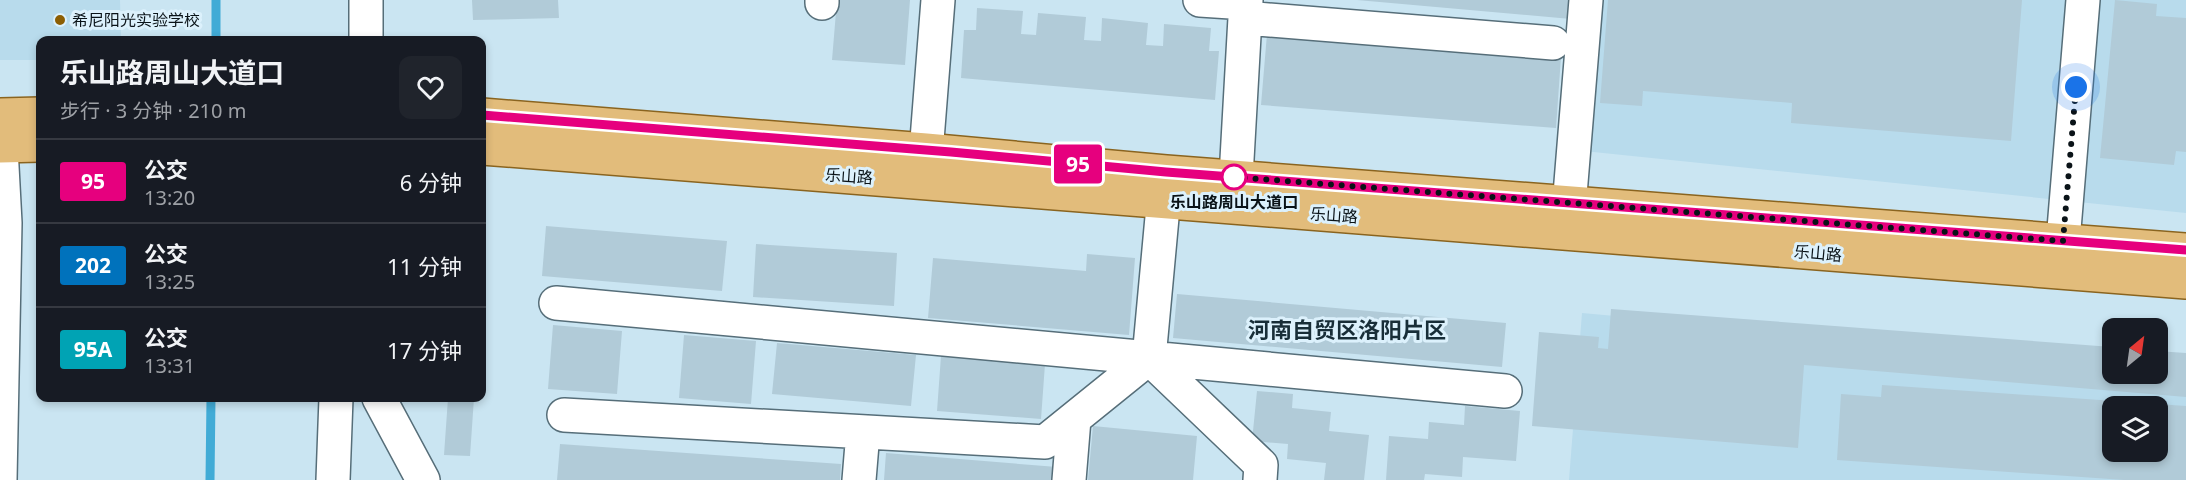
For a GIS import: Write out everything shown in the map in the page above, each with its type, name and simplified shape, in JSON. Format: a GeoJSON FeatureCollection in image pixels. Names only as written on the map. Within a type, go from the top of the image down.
{"type":"FeatureCollection","features":[{"type":"Feature","properties":{"kind":"main road"},"geometry":{"type":"LineString","coordinates":[[0,115],[36,114]]}},
{"type":"Feature","properties":{"kind":"main road","name":"乐山路"},"geometry":{"type":"LineString","coordinates":[[486,116],[926,150],[1165,188],[1236,177],[1569,218],[2186,282]]}},
{"type":"Feature","properties":{"kind":"main road"},"geometry":{"type":"LineString","coordinates":[[0,146],[36,145]]}},
{"type":"Feature","properties":{"kind":"main road","name":"乐山路"},"geometry":{"type":"LineString","coordinates":[[486,148],[923,182],[1165,188],[1569,218],[2063,241],[2186,250]]}},
{"type":"Feature","properties":{"kind":"lane"},"geometry":{"type":"LineString","coordinates":[[366,0],[366,36]]}},
{"type":"Feature","properties":{"kind":"lane"},"geometry":{"type":"LineString","coordinates":[[923,182],[938,0]]}},
{"type":"Feature","properties":{"kind":"lane"},"geometry":{"type":"LineString","coordinates":[[1200,0],[1553,43]]}},
{"type":"Feature","properties":{"kind":"lane"},"geometry":{"type":"LineString","coordinates":[[1569,218],[1586,0]]}},
{"type":"Feature","properties":{"kind":"lane"},"geometry":{"type":"LineString","coordinates":[[2063,241],[2083,0]]}},
{"type":"Feature","properties":{"kind":"lane"},"geometry":{"type":"LineString","coordinates":[[1236,177],[1246,7]]}},
{"type":"Feature","properties":{"kind":"lane"},"geometry":{"type":"LineString","coordinates":[[0,129],[5,223],[0,480]]}},
{"type":"Feature","properties":{"kind":"lane"},"geometry":{"type":"LineString","coordinates":[[564,415],[1045,442],[1149,358],[1165,188]]}},
{"type":"Feature","properties":{"kind":"lane"},"geometry":{"type":"LineString","coordinates":[[555,303],[1505,391]]}},
{"type":"Feature","properties":{"kind":"lane"},"geometry":{"type":"LineString","coordinates":[[1149,358],[1261,465],[1260,480]]}},
{"type":"Feature","properties":{"kind":"lane"},"geometry":{"type":"LineString","coordinates":[[333,480],[336,402]]}},
{"type":"Feature","properties":{"kind":"lane"},"geometry":{"type":"LineString","coordinates":[[381,402],[423,480]]}},
{"type":"Feature","properties":{"kind":"lane"},"geometry":{"type":"LineString","coordinates":[[1069,480],[1074,419]]}},
{"type":"Feature","properties":{"kind":"lane"},"geometry":{"type":"LineString","coordinates":[[860,480],[862,432]]}},
{"type":"Feature","properties":{"kind":"shaded area","name":"希尼阳光实验学校"},"geometry":{"type":"Polygon","coordinates":[[[0,0],[120,0],[121,36],[36,36],[36,60],[0,60],[0,0]]]}},
{"type":"Feature","properties":{"kind":"shaded area"},"geometry":{"type":"Polygon","coordinates":[[[1586,0],[2186,0],[2186,213],[1574,150],[1586,0]]]}},
{"type":"Feature","properties":{"kind":"shaded area"},"geometry":{"type":"Polygon","coordinates":[[[1582,313],[2102,360],[2102,384],[2168,384],[2168,372],[2186,368],[2186,480],[1569,480],[1582,313]]]}},
{"type":"Feature","properties":{"kind":"building"},"geometry":{"type":"Polygon","coordinates":[[[472,0],[558,0],[559,18],[473,20],[472,0]]]}},
{"type":"Feature","properties":{"kind":"building"},"geometry":{"type":"Polygon","coordinates":[[[837,0],[910,0],[905,65],[832,60],[837,0]]]}},
{"type":"Feature","properties":{"kind":"building"},"geometry":{"type":"Polygon","coordinates":[[[1357,0],[1572,0],[1571,19],[1357,0]]]}},
{"type":"Feature","properties":{"kind":"building"},"geometry":{"type":"Polygon","coordinates":[[[1608,0],[2022,0],[2011,141],[1791,123],[1792,103],[1643,91],[1642,106],[1600,103],[1608,0]]]}},
{"type":"Feature","properties":{"kind":"building"},"geometry":{"type":"Polygon","coordinates":[[[2115,0],[2157,4],[2156,16],[2186,18],[2186,152],[2176,151],[2174,165],[2100,158],[2115,0]]]}},
{"type":"Feature","properties":{"kind":"building"},"geometry":{"type":"Polygon","coordinates":[[[977,8],[1023,11],[1021,34],[1036,35],[1038,13],[1086,17],[1084,40],[1101,41],[1102,18],[1148,23],[1146,45],[1163,46],[1164,24],[1211,28],[1209,51],[1219,51],[1215,100],[961,78],[964,30],[976,30],[977,8]]]}},
{"type":"Feature","properties":{"kind":"building"},"geometry":{"type":"Polygon","coordinates":[[[1267,34],[1561,57],[1556,128],[1261,105],[1267,34]]]}},
{"type":"Feature","properties":{"kind":"building"},"geometry":{"type":"Polygon","coordinates":[[[546,226],[727,241],[722,291],[542,276],[546,226]]]}},
{"type":"Feature","properties":{"kind":"building"},"geometry":{"type":"Polygon","coordinates":[[[756,244],[897,253],[894,306],[753,297],[756,244]]]}},
{"type":"Feature","properties":{"kind":"building"},"geometry":{"type":"Polygon","coordinates":[[[1087,254],[1135,258],[1129,335],[928,318],[933,258],[1086,271],[1087,254]]]}},
{"type":"Feature","properties":{"kind":"building"},"geometry":{"type":"Polygon","coordinates":[[[1177,294],[1506,323],[1502,367],[1173,338],[1177,294]]]}},
{"type":"Feature","properties":{"kind":"building"},"geometry":{"type":"Polygon","coordinates":[[[1611,309],[2102,346],[2102,384],[2168,384],[2168,352],[2186,353],[2186,397],[1804,365],[1798,448],[1532,426],[1539,332],[1599,337],[1598,348],[1608,349],[1611,309]]]}},
{"type":"Feature","properties":{"kind":"building"},"geometry":{"type":"Polygon","coordinates":[[[553,325],[622,331],[617,394],[548,389],[553,325]]]}},
{"type":"Feature","properties":{"kind":"building"},"geometry":{"type":"Polygon","coordinates":[[[684,335],[756,341],[751,404],[679,398],[684,335]]]}},
{"type":"Feature","properties":{"kind":"building"},"geometry":{"type":"Polygon","coordinates":[[[777,343],[916,355],[911,406],[772,394],[777,343]]]}},
{"type":"Feature","properties":{"kind":"building"},"geometry":{"type":"Polygon","coordinates":[[[941,356],[1045,364],[1041,419],[937,411],[941,356]]]}},
{"type":"Feature","properties":{"kind":"building"},"geometry":{"type":"Polygon","coordinates":[[[1882,385],[2102,400],[2102,462],[2168,462],[2168,405],[2186,406],[2186,480],[2124,480],[1837,460],[1841,394],[1881,397],[1882,385]]]}},
{"type":"Feature","properties":{"kind":"building"},"geometry":{"type":"Polygon","coordinates":[[[1257,391],[1293,394],[1292,408],[1331,412],[1329,431],[1369,435],[1364,480],[1324,480],[1326,463],[1287,459],[1288,444],[1252,441],[1257,391]]]}},
{"type":"Feature","properties":{"kind":"building"},"geometry":{"type":"Polygon","coordinates":[[[448,402],[474,402],[470,456],[444,455],[448,402]]]}},
{"type":"Feature","properties":{"kind":"building"},"geometry":{"type":"Polygon","coordinates":[[[1465,406],[1520,411],[1516,461],[1463,457],[1462,477],[1425,474],[1424,480],[1386,480],[1389,436],[1428,439],[1429,422],[1464,425],[1465,406]]]}},
{"type":"Feature","properties":{"kind":"building"},"geometry":{"type":"Polygon","coordinates":[[[1093,426],[1197,436],[1193,480],[1088,480],[1093,426]]]}},
{"type":"Feature","properties":{"kind":"building"},"geometry":{"type":"Polygon","coordinates":[[[560,444],[841,464],[840,480],[557,480],[560,444]]]}},
{"type":"Feature","properties":{"kind":"building"},"geometry":{"type":"Polygon","coordinates":[[[886,453],[1057,467],[1056,480],[884,480],[886,453]]]}},
{"type":"Feature","properties":{"kind":"waterway"},"geometry":{"type":"LineString","coordinates":[[216,0],[216,36]]}},
{"type":"Feature","properties":{"kind":"waterway"},"geometry":{"type":"LineString","coordinates":[[210,480],[211,402]]}},
{"type":"Feature","properties":{"kind":"bus line","name":"95"},"geometry":{"type":"LineString","coordinates":[[486,115],[951,152],[1166,172],[2186,250]]}},
{"type":"Feature","properties":{"kind":"place","name":"希尼阳光实验学校"},"geometry":{"type":"Point","coordinates":[60,20]}},
{"type":"Feature","properties":{"kind":"place","name":"乐山路周山大道口"},"geometry":{"type":"Point","coordinates":[1234,177]}},
{"type":"Feature","properties":{"kind":"district","name":"河南自贸区洛阳片区"},"geometry":{"type":"Point","coordinates":[1347,330]}},
{"type":"Feature","properties":{"kind":"route"},"geometry":{"type":"LineString","coordinates":[[1234,177],[2063,241],[2076,87]]}}]}
